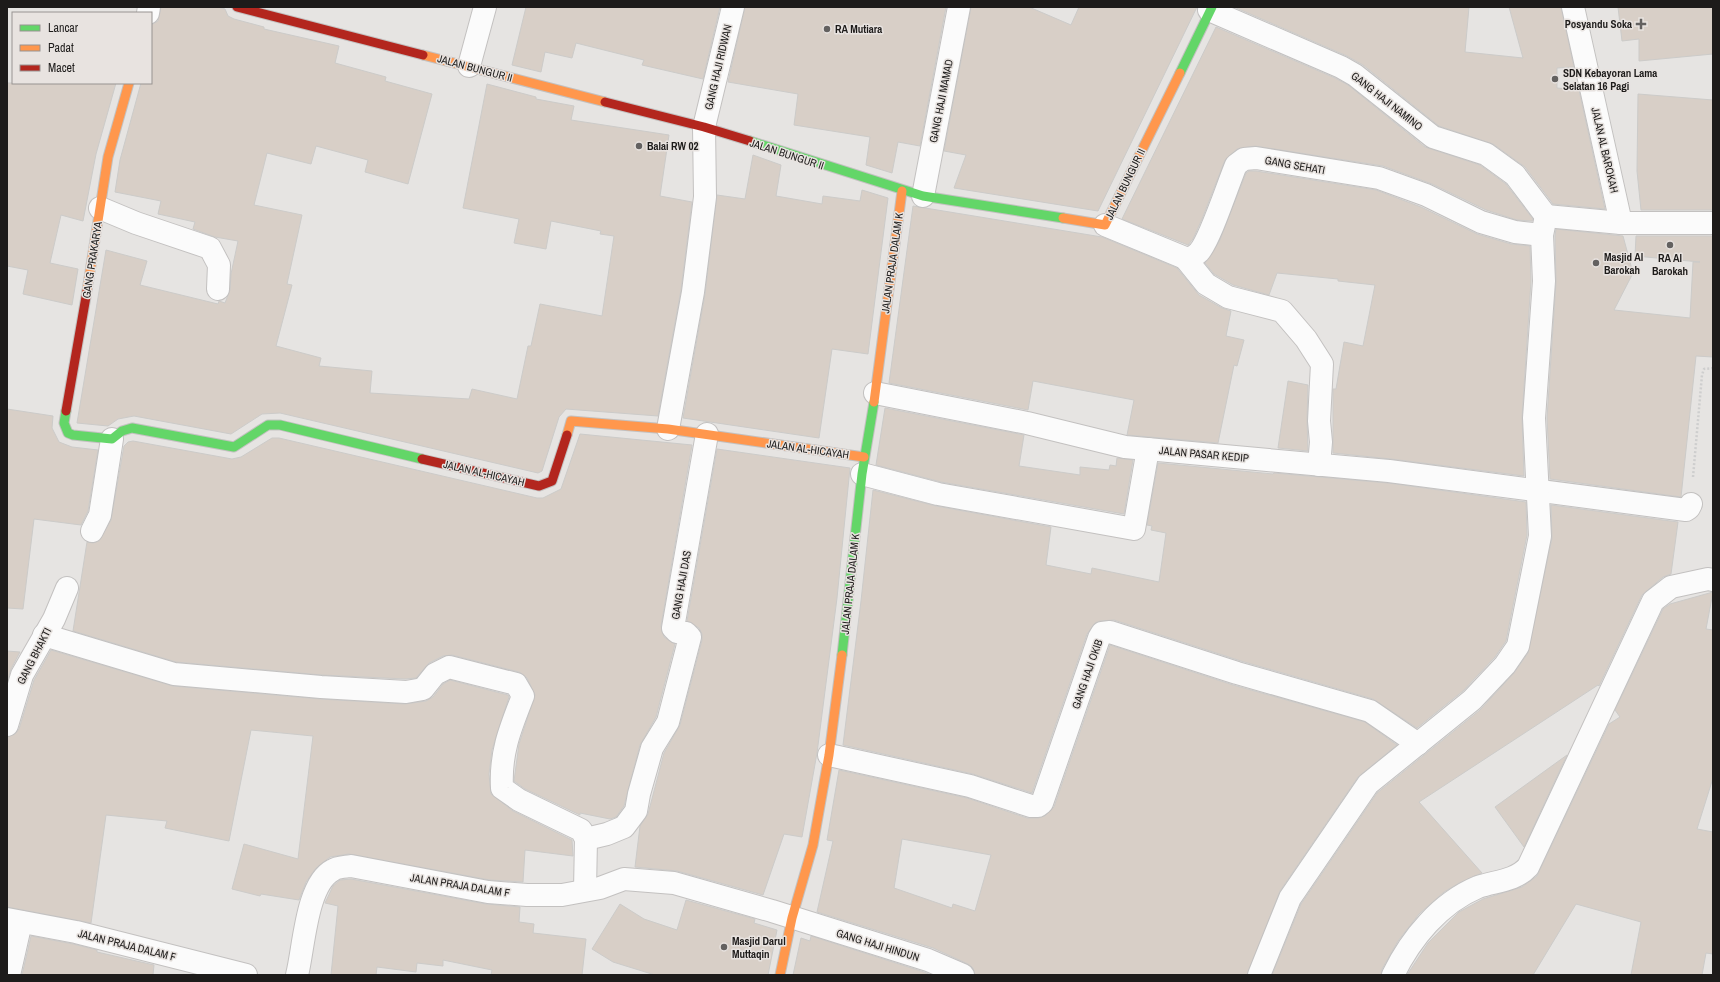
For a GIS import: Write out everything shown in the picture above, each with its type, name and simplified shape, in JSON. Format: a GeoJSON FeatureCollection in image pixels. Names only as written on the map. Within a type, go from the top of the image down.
{"type":"FeatureCollection","features":[{"type":"Feature","properties":{"kind":"street","name":"JALAN BUNGUR II"},"geometry":{"type":"LineString","coordinates":[[238,7],[704,128],[912,193],[1105,225],[1211,8]]}},
{"type":"Feature","properties":{"kind":"street"},"geometry":{"type":"LineString","coordinates":[[469,66],[485,7]]}},
{"type":"Feature","properties":{"kind":"street","name":"GANG HAJI RIDWAN"},"geometry":{"type":"LineString","coordinates":[[668,429],[693,292],[705,197],[704,128],[732,7]]}},
{"type":"Feature","properties":{"kind":"street","name":"GANG HAJI MAMAD"},"geometry":{"type":"LineString","coordinates":[[912,193],[959,7]]}},
{"type":"Feature","properties":{"kind":"street","name":"JALAN AL BAROKAH"},"geometry":{"type":"LineString","coordinates":[[1573,7],[1621,224]]}},
{"type":"Feature","properties":{"kind":"street","name":"GANG HAJI NAMINO"},"geometry":{"type":"LineString","coordinates":[[1211,8],[1341,67],[1355,75],[1433,137],[1486,154],[1515,175],[1544,226]]}},
{"type":"Feature","properties":{"kind":"street","name":"GANG PRAKARYA"},"geometry":{"type":"LineString","coordinates":[[112,439],[73,436],[68,433],[64,423],[84,314],[108,157],[128,84]]}},
{"type":"Feature","properties":{"kind":"street","name":"GANG SEHATI"},"geometry":{"type":"LineString","coordinates":[[1185,258],[1192,258],[1200,252],[1236,165],[1244,160],[1256,158],[1379,178],[1426,195],[1481,222],[1515,232],[1544,226],[1713,223]]}},
{"type":"Feature","properties":{"kind":"street","name":"JALAN PRAJA DALAM K"},"geometry":{"type":"LineString","coordinates":[[780,975],[792,918],[812,845],[829,755],[849,599],[863,465],[912,193]]}},
{"type":"Feature","properties":{"kind":"street"},"geometry":{"type":"LineString","coordinates":[[100,208],[136,223],[210,248],[219,265],[218,289]]}},
{"type":"Feature","properties":{"kind":"street"},"geometry":{"type":"LineString","coordinates":[[1105,225],[1185,258],[1206,284],[1228,297],[1282,311],[1306,339],[1322,364],[1319,421],[1321,442],[1319,465]]}},
{"type":"Feature","properties":{"kind":"street"},"geometry":{"type":"LineString","coordinates":[[1259,975],[1290,898],[1368,784],[1472,700],[1505,665],[1518,646],[1540,536],[1534,418],[1544,281],[1544,226]]}},
{"type":"Feature","properties":{"kind":"street","name":"JALAN PASAR KEDIP"},"geometry":{"type":"LineString","coordinates":[[875,393],[1027,423],[1125,447],[1428,476],[1537,492],[1686,510],[1691,504]]}},
{"type":"Feature","properties":{"kind":"street","name":"JALAN AL-HICAYAH"},"geometry":{"type":"LineString","coordinates":[[112,439],[122,431],[132,428],[234,447],[268,425],[280,425],[539,486],[552,481],[571,421],[668,429],[707,434],[863,465]]}},
{"type":"Feature","properties":{"kind":"street","name":"GANG HAJI DAS"},"geometry":{"type":"LineString","coordinates":[[586,838],[607,834],[624,827],[636,811],[639,794],[652,748],[668,722],[690,637],[686,633],[677,632],[673,628],[707,434]]}},
{"type":"Feature","properties":{"kind":"street"},"geometry":{"type":"LineString","coordinates":[[92,531],[100,515],[112,439]]}},
{"type":"Feature","properties":{"kind":"street"},"geometry":{"type":"LineString","coordinates":[[863,465],[938,494],[1134,529],[1148,449]]}},
{"type":"Feature","properties":{"kind":"street"},"geometry":{"type":"LineString","coordinates":[[1393,975],[1405,952],[1442,908],[1479,887],[1515,877],[1523,873],[1528,867],[1653,601],[1671,587],[1708,579],[1713,580]]}},
{"type":"Feature","properties":{"kind":"street","name":"GANG BHAKTI"},"geometry":{"type":"LineString","coordinates":[[7,725],[22,675],[67,588]]}},
{"type":"Feature","properties":{"kind":"street","name":"GANG HAJI OKIB"},"geometry":{"type":"LineString","coordinates":[[829,755],[970,786],[1032,806],[1038,806],[1042,803],[1098,638],[1102,633],[1110,632],[1237,673],[1370,710],[1418,744]]}},
{"type":"Feature","properties":{"kind":"street"},"geometry":{"type":"LineString","coordinates":[[44,635],[174,674],[320,687],[406,692],[422,689],[435,674],[449,667],[516,684],[523,696],[505,742],[500,768],[502,788],[519,800],[580,830],[586,838],[585,890]]}},
{"type":"Feature","properties":{"kind":"street","name":"JALAN PRAJA DALAM F"},"geometry":{"type":"LineString","coordinates":[[297,975],[312,901],[317,886],[332,870],[351,866],[488,892],[527,895],[562,895],[624,880],[674,883],[792,918]]}},
{"type":"Feature","properties":{"kind":"street","name":"GANG HAJI HINDUN"},"geometry":{"type":"LineString","coordinates":[[792,918],[928,960],[963,975]]}},
{"type":"Feature","properties":{"kind":"street"},"geometry":{"type":"LineString","coordinates":[[9,975],[14,921]]}},
{"type":"Feature","properties":{"kind":"street","name":"JALAN PRAJA DALAM F"},"geometry":{"type":"LineString","coordinates":[[14,921],[76,932],[246,975]]}},
{"type":"Feature","properties":{"kind":"path"},"geometry":{"type":"LineString","coordinates":[[1691,504],[1702,375],[1704,369],[1713,368]]}},
{"type":"Feature","properties":{"kind":"building"},"geometry":{"type":"Polygon","coordinates":[[[161,7],[218,7],[225,9],[228,16],[234,19],[264,27],[264,29],[339,46],[335,63],[386,77],[385,81],[432,94],[408,184],[365,172],[368,160],[316,146],[311,164],[267,153],[254,205],[302,215],[287,284],[292,285],[276,346],[321,358],[319,366],[372,371],[370,393],[469,399],[472,389],[517,399],[528,346],[531,346],[540,304],[602,316],[614,236],[600,234],[601,231],[551,221],[546,249],[514,243],[519,219],[463,208],[487,84],[536,97],[536,99],[574,106],[571,120],[669,135],[660,196],[692,202],[681,290],[658,416],[566,409],[559,417],[542,471],[538,473],[280,413],[262,414],[231,434],[134,416],[118,419],[108,426],[77,423],[106,250],[147,261],[140,285],[218,304],[219,301],[225,303],[230,290],[231,274],[238,241],[215,237],[193,229],[195,222],[158,214],[161,201],[115,192],[120,160],[141,84],[152,84],[152,24],[158,21],[161,7]]]}},
{"type":"Feature","properties":{"kind":"building"},"geometry":{"type":"Polygon","coordinates":[[[526,7],[720,7],[703,79],[642,65],[644,60],[576,43],[572,58],[545,52],[541,72],[512,65],[526,7]]]}},
{"type":"Feature","properties":{"kind":"building"},"geometry":{"type":"Polygon","coordinates":[[[745,7],[946,7],[920,146],[898,142],[892,173],[866,165],[870,137],[794,125],[798,94],[728,82],[745,7]]]}},
{"type":"Feature","properties":{"kind":"building"},"geometry":{"type":"Polygon","coordinates":[[[971,7],[1029,7],[1071,25],[1079,7],[1197,7],[1098,211],[954,188],[966,155],[944,151],[971,7]]]}},
{"type":"Feature","properties":{"kind":"building"},"geometry":{"type":"Polygon","coordinates":[[[1234,7],[1469,7],[1465,52],[1523,58],[1509,7],[1561,7],[1574,67],[1557,68],[1557,88],[1579,90],[1605,209],[1553,204],[1525,167],[1493,144],[1439,126],[1363,65],[1347,56],[1234,7]]]}},
{"type":"Feature","properties":{"kind":"building"},"geometry":{"type":"Polygon","coordinates":[[[1618,7],[1713,7],[1713,54],[1639,61],[1639,39],[1622,41],[1618,7]]]}},
{"type":"Feature","properties":{"kind":"building"},"geometry":{"type":"Polygon","coordinates":[[[1216,27],[1335,78],[1348,85],[1425,147],[1480,165],[1506,184],[1533,219],[1532,221],[1517,220],[1486,210],[1432,184],[1383,166],[1255,146],[1237,149],[1225,160],[1202,219],[1193,239],[1188,245],[1122,219],[1216,27]]]}},
{"type":"Feature","properties":{"kind":"building"},"geometry":{"type":"Polygon","coordinates":[[[7,83],[116,84],[96,154],[83,221],[61,215],[50,263],[78,269],[72,305],[23,294],[28,270],[7,266],[7,83]]]}},
{"type":"Feature","properties":{"kind":"building"},"geometry":{"type":"Polygon","coordinates":[[[1638,94],[1713,100],[1713,210],[1641,210],[1637,171],[1638,94]]]}},
{"type":"Feature","properties":{"kind":"building"},"geometry":{"type":"Polygon","coordinates":[[[753,155],[781,165],[776,196],[822,204],[823,196],[860,201],[862,190],[888,198],[868,354],[832,349],[819,438],[683,418],[705,294],[717,195],[745,199],[753,155]]]}},
{"type":"Feature","properties":{"kind":"building"},"geometry":{"type":"Polygon","coordinates":[[[1249,171],[1376,190],[1421,207],[1477,234],[1511,244],[1530,246],[1531,281],[1522,417],[1524,476],[1333,453],[1333,389],[1336,389],[1344,342],[1363,346],[1375,285],[1338,281],[1338,279],[1277,273],[1269,295],[1233,285],[1214,274],[1205,263],[1219,242],[1246,173],[1249,171]]]}},
{"type":"Feature","properties":{"kind":"building"},"geometry":{"type":"Polygon","coordinates":[[[913,206],[1102,237],[1177,268],[1199,295],[1222,308],[1231,311],[1226,336],[1244,340],[1237,366],[1234,365],[1218,443],[1127,435],[1134,400],[1033,381],[1028,410],[889,383],[913,206]]]}},
{"type":"Feature","properties":{"kind":"building"},"geometry":{"type":"Polygon","coordinates":[[[1556,229],[1623,236],[1633,273],[1614,310],[1690,318],[1693,262],[1700,262],[1635,256],[1636,236],[1713,236],[1713,357],[1696,356],[1681,497],[1550,479],[1547,418],[1556,282],[1556,229]]]}},
{"type":"Feature","properties":{"kind":"building"},"geometry":{"type":"Polygon","coordinates":[[[1288,381],[1308,385],[1308,451],[1278,448],[1288,381]]]}},
{"type":"Feature","properties":{"kind":"building"},"geometry":{"type":"Polygon","coordinates":[[[885,408],[1024,435],[1019,466],[1080,475],[1080,467],[1109,470],[1110,465],[1116,466],[1117,458],[1133,460],[1124,514],[941,482],[876,465],[885,408]]]}},
{"type":"Feature","properties":{"kind":"building"},"geometry":{"type":"Polygon","coordinates":[[[7,409],[53,416],[52,428],[59,442],[72,447],[98,450],[88,511],[81,525],[34,519],[23,609],[7,608],[7,409]]]}},
{"type":"Feature","properties":{"kind":"building"},"geometry":{"type":"Polygon","coordinates":[[[580,434],[692,445],[661,626],[664,637],[675,644],[656,717],[640,745],[624,806],[616,817],[610,819],[580,813],[580,815],[525,789],[514,781],[519,744],[535,695],[527,678],[519,672],[452,655],[443,656],[429,663],[416,678],[405,679],[322,675],[176,662],[73,631],[87,542],[93,543],[99,541],[111,520],[124,446],[128,442],[133,441],[232,459],[241,457],[272,438],[279,438],[537,498],[543,498],[561,489],[580,434]]]}},
{"type":"Feature","properties":{"kind":"building"},"geometry":{"type":"Polygon","coordinates":[[[717,449],[850,468],[837,598],[817,753],[802,837],[784,834],[763,895],[677,871],[635,867],[640,826],[648,814],[664,753],[680,725],[702,640],[702,634],[699,628],[687,621],[717,449]]]}},
{"type":"Feature","properties":{"kind":"building"},"geometry":{"type":"Polygon","coordinates":[[[1158,463],[1388,483],[1526,502],[1527,535],[1506,641],[1495,657],[1463,691],[1417,728],[1373,699],[1241,661],[1114,620],[1100,621],[1095,623],[1087,634],[1032,793],[973,774],[843,745],[873,490],[936,506],[1051,527],[1046,565],[1091,574],[1092,568],[1159,582],[1166,533],[1151,530],[1152,526],[1147,525],[1158,463]]]}},
{"type":"Feature","properties":{"kind":"building"},"geometry":{"type":"Polygon","coordinates":[[[1551,505],[1678,522],[1671,574],[1663,577],[1642,595],[1599,686],[1598,685],[1419,802],[1482,873],[1459,883],[1444,892],[1419,914],[1398,941],[1382,969],[1381,975],[1272,975],[1301,904],[1377,793],[1480,710],[1514,673],[1528,653],[1552,538],[1551,505]]]}},
{"type":"Feature","properties":{"kind":"building"},"geometry":{"type":"Polygon","coordinates":[[[1713,592],[1706,629],[1713,630],[1713,778],[1697,829],[1713,832],[1713,954],[1706,953],[1702,975],[1631,975],[1641,922],[1576,904],[1533,975],[1407,975],[1428,943],[1459,912],[1483,899],[1522,887],[1537,876],[1609,724],[1620,717],[1615,710],[1663,609],[1670,604],[1713,592]]]}},
{"type":"Feature","properties":{"kind":"building"},"geometry":{"type":"Polygon","coordinates":[[[1110,645],[1233,685],[1365,722],[1397,745],[1358,777],[1280,891],[1247,975],[975,975],[973,968],[968,964],[933,948],[817,912],[833,841],[827,840],[839,770],[967,798],[1027,818],[1038,818],[1045,816],[1054,807],[1110,645]],[[902,839],[894,888],[952,908],[953,904],[975,911],[991,855],[902,839]]]}},
{"type":"Feature","properties":{"kind":"building"},"geometry":{"type":"Polygon","coordinates":[[[51,650],[173,686],[320,699],[405,704],[426,701],[433,697],[443,684],[450,680],[508,695],[509,697],[492,750],[489,774],[491,794],[513,811],[572,840],[573,856],[525,850],[523,882],[490,880],[349,854],[330,857],[316,868],[306,882],[299,900],[261,894],[260,896],[232,889],[244,844],[298,859],[313,736],[251,730],[229,841],[165,828],[167,821],[106,815],[91,923],[7,907],[7,737],[15,734],[19,729],[34,680],[51,650]]]}},
{"type":"Feature","properties":{"kind":"building"},"geometry":{"type":"Polygon","coordinates":[[[7,651],[20,652],[11,669],[7,682],[7,651]]]}},
{"type":"Feature","properties":{"kind":"building"},"geometry":{"type":"Polygon","coordinates":[[[1567,755],[1524,847],[1495,807],[1567,755]]]}},
{"type":"Feature","properties":{"kind":"building"},"geometry":{"type":"Polygon","coordinates":[[[351,879],[486,904],[520,907],[519,922],[534,924],[533,933],[586,939],[582,975],[491,975],[492,970],[443,960],[443,966],[417,963],[416,972],[377,967],[376,975],[331,975],[338,906],[325,903],[333,886],[340,880],[351,879]]]}},
{"type":"Feature","properties":{"kind":"building"},"geometry":{"type":"Polygon","coordinates":[[[686,900],[755,919],[754,923],[777,930],[768,975],[655,975],[613,962],[592,949],[620,904],[644,919],[677,930],[686,900]]]}},
{"type":"Feature","properties":{"kind":"building"},"geometry":{"type":"Polygon","coordinates":[[[31,936],[73,944],[97,950],[97,952],[154,965],[153,975],[22,975],[31,936]]]}},
{"type":"Feature","properties":{"kind":"building"},"geometry":{"type":"Polygon","coordinates":[[[811,936],[931,975],[793,975],[801,938],[810,941],[811,936]]]}},
{"type":"Feature","properties":{"kind":"traffic: fast"},"geometry":{"type":"LineString","coordinates":[[1180,73],[1212,7]]}},
{"type":"Feature","properties":{"kind":"traffic: fast"},"geometry":{"type":"LineString","coordinates":[[750,141],[923,196],[1063,218]]}},
{"type":"Feature","properties":{"kind":"traffic: fast"},"geometry":{"type":"LineString","coordinates":[[842,655],[862,474],[874,402]]}},
{"type":"Feature","properties":{"kind":"traffic: fast"},"geometry":{"type":"LineString","coordinates":[[66,411],[64,423],[68,433],[73,435],[112,439],[122,431],[132,428],[234,447],[268,425],[280,425],[422,459]]}},
{"type":"Feature","properties":{"kind":"traffic: slow"},"geometry":{"type":"LineString","coordinates":[[423,55],[605,102]]}},
{"type":"Feature","properties":{"kind":"traffic: slow"},"geometry":{"type":"LineString","coordinates":[[1063,218],[1105,225],[1180,73]]}},
{"type":"Feature","properties":{"kind":"traffic: slow"},"geometry":{"type":"LineString","coordinates":[[87,291],[108,157],[129,84]]}},
{"type":"Feature","properties":{"kind":"traffic: slow"},"geometry":{"type":"LineString","coordinates":[[874,402],[902,191]]}},
{"type":"Feature","properties":{"kind":"traffic: slow"},"geometry":{"type":"LineString","coordinates":[[567,435],[571,421],[668,429],[864,457]]}},
{"type":"Feature","properties":{"kind":"traffic: slow"},"geometry":{"type":"LineString","coordinates":[[780,975],[792,918],[813,845],[829,755],[842,655]]}},
{"type":"Feature","properties":{"kind":"traffic: jam"},"geometry":{"type":"LineString","coordinates":[[237,7],[423,55]]}},
{"type":"Feature","properties":{"kind":"traffic: jam"},"geometry":{"type":"LineString","coordinates":[[605,102],[704,127],[750,141]]}},
{"type":"Feature","properties":{"kind":"traffic: jam"},"geometry":{"type":"LineString","coordinates":[[66,411],[87,291]]}},
{"type":"Feature","properties":{"kind":"traffic: jam"},"geometry":{"type":"LineString","coordinates":[[422,459],[539,486],[552,481],[567,435]]}},
{"type":"Feature","properties":{"kind":"place","name":"Posyandu Soka"},"geometry":{"type":"Point","coordinates":[1641,24]}},
{"type":"Feature","properties":{"kind":"place","name":"RA Mutiara"},"geometry":{"type":"Point","coordinates":[827,29]}},
{"type":"Feature","properties":{"kind":"place","name":"SDN Kebayoran Lama Selatan 16 Pagi"},"geometry":{"type":"Point","coordinates":[1555,79]}},
{"type":"Feature","properties":{"kind":"place","name":"Balai RW 02"},"geometry":{"type":"Point","coordinates":[639,146]}},
{"type":"Feature","properties":{"kind":"place","name":"RA Al Barokah"},"geometry":{"type":"Point","coordinates":[1670,245]}},
{"type":"Feature","properties":{"kind":"place","name":"Masjid Al Barokah"},"geometry":{"type":"Point","coordinates":[1596,263]}},
{"type":"Feature","properties":{"kind":"place","name":"Masjid Darul Muttaqin"},"geometry":{"type":"Point","coordinates":[724,947]}}]}
